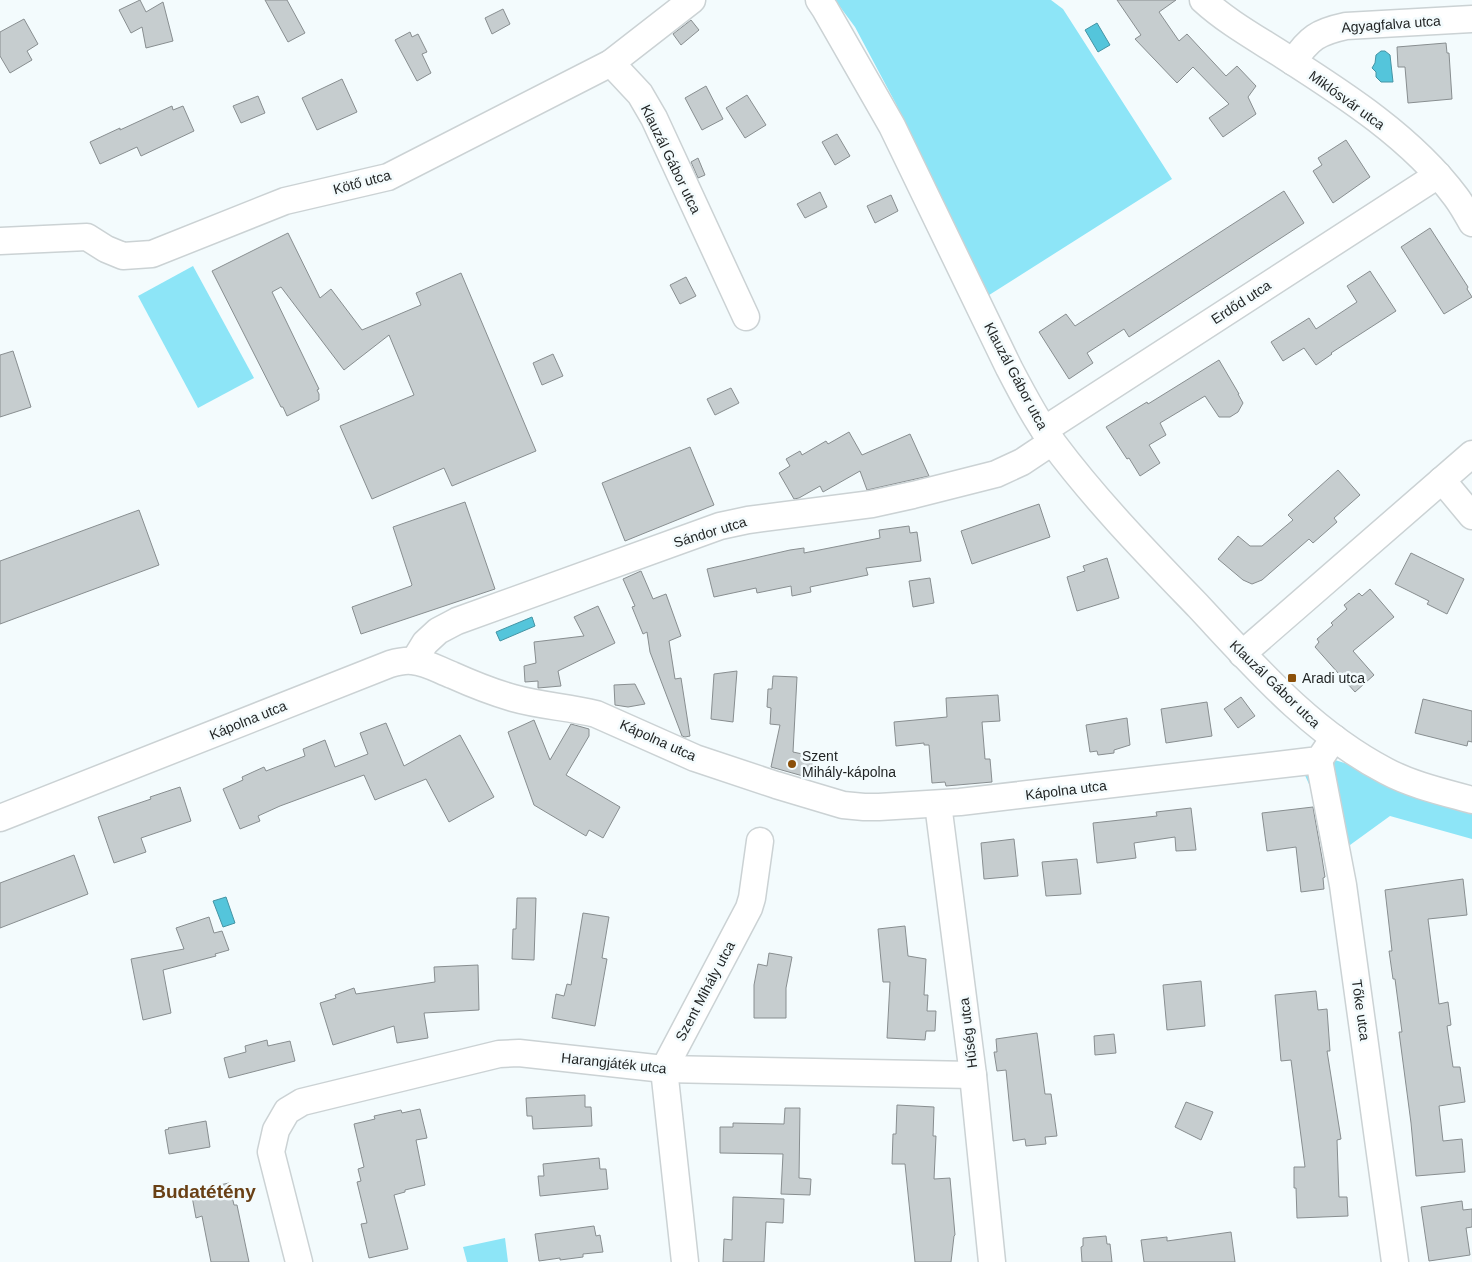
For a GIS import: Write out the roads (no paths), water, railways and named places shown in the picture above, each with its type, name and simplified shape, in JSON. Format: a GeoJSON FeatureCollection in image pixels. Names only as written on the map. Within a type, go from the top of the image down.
{"type":"FeatureCollection","features":[{"type":"Feature","properties":{"kind":"street","name":"Kötő utca"},"geometry":{"type":"LineString","coordinates":[[0,241],[87,237],[106,249],[123,256],[152,254],[285,200],[388,177],[611,63],[692,0]]}},
{"type":"Feature","properties":{"kind":"street","name":"Klauzál Gábor utca"},"geometry":{"type":"LineString","coordinates":[[819,0],[830,15],[892,126],[1009,368],[1048,436],[1100,502],[1242,654],[1311,721],[1387,772],[1432,789],[1472,800]]}},
{"type":"Feature","properties":{"kind":"street","name":"Miklósvár utca"},"geometry":{"type":"LineString","coordinates":[[1202,0],[1237,26],[1372,115],[1438,175],[1472,222]]}},
{"type":"Feature","properties":{"kind":"street","name":"Agyagfalva utca"},"geometry":{"type":"LineString","coordinates":[[1293,62],[1310,40],[1337,28],[1472,19]]}},
{"type":"Feature","properties":{"kind":"street","name":"Klauzál Gábor utca"},"geometry":{"type":"LineString","coordinates":[[611,63],[640,94],[654,118],[746,316]]}},
{"type":"Feature","properties":{"kind":"street","name":"Erdőd utca"},"geometry":{"type":"LineString","coordinates":[[1048,436],[1438,175]]}},
{"type":"Feature","properties":{"kind":"street","name":"Sándor utca"},"geometry":{"type":"LineString","coordinates":[[414,661],[425,643],[438,631],[457,621],[720,526],[748,520],[872,504],[986,477],[1022,462],[1048,436]]}},
{"type":"Feature","properties":{"kind":"street"},"geometry":{"type":"LineString","coordinates":[[1242,654],[1472,454]]}},
{"type":"Feature","properties":{"kind":"street"},"geometry":{"type":"LineString","coordinates":[[1442,480],[1472,516]]}},
{"type":"Feature","properties":{"kind":"street","name":"Kápolna utca"},"geometry":{"type":"LineString","coordinates":[[0,818],[402,660],[414,661],[512,698],[596,714],[695,758],[822,799],[864,807],[938,804],[1319,760]]}},
{"type":"Feature","properties":{"kind":"street"},"geometry":{"type":"LineString","coordinates":[[1319,760],[1334,738]]}},
{"type":"Feature","properties":{"kind":"street","name":"Tőke utca"},"geometry":{"type":"LineString","coordinates":[[1319,760],[1343,885],[1395,1262]]}},
{"type":"Feature","properties":{"kind":"street","name":"Hűség utca"},"geometry":{"type":"LineString","coordinates":[[938,804],[973,1075],[992,1262]]}},
{"type":"Feature","properties":{"kind":"street","name":"Szent Mihály utca"},"geometry":{"type":"LineString","coordinates":[[664,1069],[749,908],[760,841]]}},
{"type":"Feature","properties":{"kind":"street","name":"Harangjáték utca"},"geometry":{"type":"LineString","coordinates":[[299,1262],[271,1152],[276,1130],[288,1111],[302,1102],[499,1054],[519,1053],[664,1069],[973,1075]]}},
{"type":"Feature","properties":{"kind":"street"},"geometry":{"type":"LineString","coordinates":[[664,1069],[685,1262]]}},
{"type":"Feature","properties":{"kind":"place","name":"Aradi utca"},"geometry":{"type":"Point","coordinates":[1292,678]}},
{"type":"Feature","properties":{"kind":"place","name":"Szent Mihály-kápolna"},"geometry":{"type":"Point","coordinates":[792,764]}},
{"type":"Feature","properties":{"kind":"district","name":"Budatétény"},"geometry":{"type":"Point","coordinates":[204,1191]}}]}
